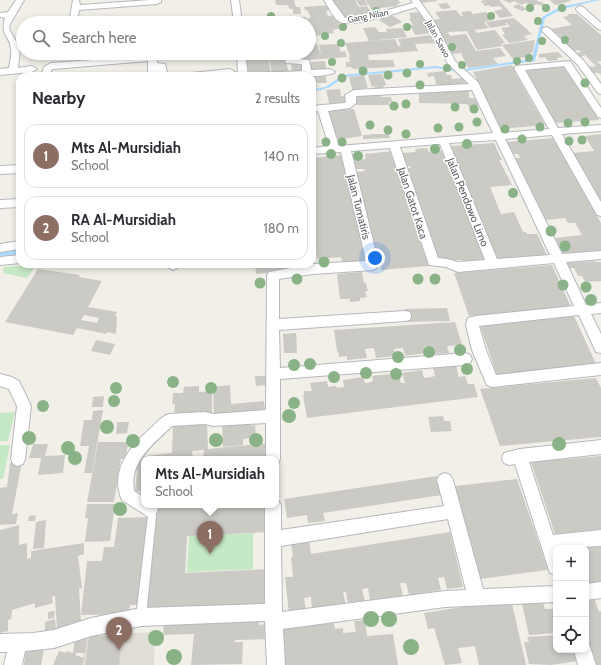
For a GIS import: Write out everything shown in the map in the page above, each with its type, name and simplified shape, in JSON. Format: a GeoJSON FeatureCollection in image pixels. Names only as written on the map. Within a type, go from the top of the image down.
{"type":"FeatureCollection","features":[{"type":"Feature","properties":{"kind":"street"},"geometry":{"type":"LineString","coordinates":[[13,71],[16,48],[6,31],[5,26],[20,0]]}},
{"type":"Feature","properties":{"kind":"street"},"geometry":{"type":"LineString","coordinates":[[74,16],[76,4],[157,2],[157,0]]}},
{"type":"Feature","properties":{"kind":"street"},"geometry":{"type":"LineString","coordinates":[[235,0],[237,16]]}},
{"type":"Feature","properties":{"kind":"street","name":"Gang Nilan"},"geometry":{"type":"LineString","coordinates":[[328,0],[344,21],[371,17],[417,2]]}},
{"type":"Feature","properties":{"kind":"street","name":"Jalan Sawo"},"geometry":{"type":"LineString","coordinates":[[417,2],[430,21],[451,62],[471,79],[476,87],[498,136],[601,348]]}},
{"type":"Feature","properties":{"kind":"street"},"geometry":{"type":"LineString","coordinates":[[580,9],[601,27]]}},
{"type":"Feature","properties":{"kind":"street"},"geometry":{"type":"LineString","coordinates":[[0,16],[11,15]]}},
{"type":"Feature","properties":{"kind":"street"},"geometry":{"type":"LineString","coordinates":[[546,30],[580,62],[601,92]]}},
{"type":"Feature","properties":{"kind":"street"},"geometry":{"type":"LineString","coordinates":[[68,60],[68,64]]}},
{"type":"Feature","properties":{"kind":"street"},"geometry":{"type":"LineString","coordinates":[[47,72],[48,67],[68,64],[135,60]]}},
{"type":"Feature","properties":{"kind":"street"},"geometry":{"type":"LineString","coordinates":[[152,60],[153,72]]}},
{"type":"Feature","properties":{"kind":"street"},"geometry":{"type":"LineString","coordinates":[[153,60],[162,66],[163,72]]}},
{"type":"Feature","properties":{"kind":"street"},"geometry":{"type":"LineString","coordinates":[[242,60],[243,72]]}},
{"type":"Feature","properties":{"kind":"street"},"geometry":{"type":"LineString","coordinates":[[289,60],[306,62],[307,72]]}},
{"type":"Feature","properties":{"kind":"street"},"geometry":{"type":"LineString","coordinates":[[601,116],[567,63],[519,68],[601,212]]}},
{"type":"Feature","properties":{"kind":"street"},"geometry":{"type":"LineString","coordinates":[[0,72],[32,70]]}},
{"type":"Feature","properties":{"kind":"street"},"geometry":{"type":"LineString","coordinates":[[316,73],[330,72]]}},
{"type":"Feature","properties":{"kind":"street"},"geometry":{"type":"LineString","coordinates":[[317,109],[349,106],[351,103],[350,95],[354,93],[476,87]]}},
{"type":"Feature","properties":{"kind":"street","name":"Jalan Tumatiris"},"geometry":{"type":"LineString","coordinates":[[316,267],[373,265],[340,149],[317,109]]}},
{"type":"Feature","properties":{"kind":"street"},"geometry":{"type":"LineString","coordinates":[[316,151],[601,128]]}},
{"type":"Feature","properties":{"kind":"street","name":"Jalan Pendowo Limo"},"geometry":{"type":"LineString","coordinates":[[443,140],[493,264]]}},
{"type":"Feature","properties":{"kind":"street","name":"Jalan Gatot Kaca"},"geometry":{"type":"LineString","coordinates":[[394,144],[433,262],[447,263],[458,267],[493,264]]}},
{"type":"Feature","properties":{"kind":"street"},"geometry":{"type":"LineString","coordinates":[[0,170],[16,169]]}},
{"type":"Feature","properties":{"kind":"street"},"geometry":{"type":"LineString","coordinates":[[0,204],[16,202]]}},
{"type":"Feature","properties":{"kind":"street"},"geometry":{"type":"LineString","coordinates":[[0,248],[16,246]]}},
{"type":"Feature","properties":{"kind":"street"},"geometry":{"type":"LineString","coordinates":[[493,264],[601,255]]}},
{"type":"Feature","properties":{"kind":"street"},"geometry":{"type":"LineString","coordinates":[[0,261],[16,259]]}},
{"type":"Feature","properties":{"kind":"street"},"geometry":{"type":"LineString","coordinates":[[273,456],[273,276],[308,268]]}},
{"type":"Feature","properties":{"kind":"street"},"geometry":{"type":"LineString","coordinates":[[601,308],[476,321],[473,322],[472,325],[479,350],[492,381],[601,369]]}},
{"type":"Feature","properties":{"kind":"street"},"geometry":{"type":"LineString","coordinates":[[273,325],[405,316]]}},
{"type":"Feature","properties":{"kind":"street"},"geometry":{"type":"LineString","coordinates":[[273,374],[465,359]]}},
{"type":"Feature","properties":{"kind":"street"},"geometry":{"type":"LineString","coordinates":[[0,380],[7,381],[14,385],[24,406],[18,459]]}},
{"type":"Feature","properties":{"kind":"street"},"geometry":{"type":"LineString","coordinates":[[141,504],[127,495],[125,489],[128,464],[133,455],[169,420],[205,418],[212,420],[273,416]]}},
{"type":"Feature","properties":{"kind":"street"},"geometry":{"type":"LineString","coordinates":[[553,558],[515,457],[601,447]]}},
{"type":"Feature","properties":{"kind":"street"},"geometry":{"type":"LineString","coordinates":[[445,480],[477,598]]}},
{"type":"Feature","properties":{"kind":"street"},"geometry":{"type":"LineString","coordinates":[[273,508],[273,617],[276,665]]}},
{"type":"Feature","properties":{"kind":"street"},"geometry":{"type":"LineString","coordinates":[[273,539],[444,513]]}},
{"type":"Feature","properties":{"kind":"street"},"geometry":{"type":"LineString","coordinates":[[548,543],[601,538]]}},
{"type":"Feature","properties":{"kind":"street"},"geometry":{"type":"LineString","coordinates":[[589,592],[601,590]]}},
{"type":"Feature","properties":{"kind":"street"},"geometry":{"type":"LineString","coordinates":[[0,643],[54,639],[91,626],[141,617],[273,617],[405,605],[445,598],[553,594]]}},
{"type":"Feature","properties":{"kind":"street"},"geometry":{"type":"LineString","coordinates":[[13,665],[18,642]]}},
{"type":"Feature","properties":{"kind":"street"},"geometry":{"type":"LineString","coordinates":[[584,653],[588,665]]}},
{"type":"Feature","properties":{"kind":"lane"},"geometry":{"type":"LineString","coordinates":[[141,617],[152,516],[150,510]]}},
{"type":"Feature","properties":{"kind":"shaded area"},"geometry":{"type":"Polygon","coordinates":[[[155,632],[154,665],[81,665],[87,635],[155,632]]]}},
{"type":"Feature","properties":{"kind":"green space"},"geometry":{"type":"Polygon","coordinates":[[[4,267],[34,268],[27,278],[3,273],[4,267]]]}},
{"type":"Feature","properties":{"kind":"green space"},"geometry":{"type":"Polygon","coordinates":[[[15,412],[8,441],[0,441],[0,413],[15,412]]]}},
{"type":"Feature","properties":{"kind":"green space"},"geometry":{"type":"Polygon","coordinates":[[[0,445],[10,445],[3,479],[0,479],[0,445]]]}},
{"type":"Feature","properties":{"kind":"green space"},"geometry":{"type":"Polygon","coordinates":[[[253,533],[253,569],[187,572],[189,536],[253,533]]]}},
{"type":"Feature","properties":{"kind":"building"},"geometry":{"type":"Polygon","coordinates":[[[275,0],[294,0],[296,7],[300,7],[301,14],[293,14],[293,9],[290,9],[287,5],[276,5],[275,0]]]}},
{"type":"Feature","properties":{"kind":"building"},"geometry":{"type":"Polygon","coordinates":[[[332,0],[355,0],[359,7],[367,6],[373,15],[344,19],[332,0]]]}},
{"type":"Feature","properties":{"kind":"building"},"geometry":{"type":"Polygon","coordinates":[[[356,0],[365,0],[368,5],[360,6],[356,0]]]}},
{"type":"Feature","properties":{"kind":"building"},"geometry":{"type":"Polygon","coordinates":[[[366,0],[398,0],[401,3],[397,4],[398,6],[371,9],[366,0]]]}},
{"type":"Feature","properties":{"kind":"building"},"geometry":{"type":"Polygon","coordinates":[[[419,0],[437,0],[437,1],[421,3],[419,0]]]}},
{"type":"Feature","properties":{"kind":"building"},"geometry":{"type":"Polygon","coordinates":[[[499,0],[513,16],[500,18],[494,11],[503,9],[500,6],[485,6],[481,1],[499,0]]]}},
{"type":"Feature","properties":{"kind":"building"},"geometry":{"type":"Polygon","coordinates":[[[503,0],[536,0],[545,4],[542,6],[537,4],[533,6],[525,3],[522,5],[514,1],[510,3],[503,0]]]}},
{"type":"Feature","properties":{"kind":"building"},"geometry":{"type":"Polygon","coordinates":[[[550,0],[570,0],[571,1],[555,5],[550,0]]]}},
{"type":"Feature","properties":{"kind":"building"},"geometry":{"type":"Polygon","coordinates":[[[447,3],[451,8],[442,9],[438,4],[447,3]]]}},
{"type":"Feature","properties":{"kind":"building"},"geometry":{"type":"Polygon","coordinates":[[[518,4],[527,9],[522,11],[513,7],[518,4]]]}},
{"type":"Feature","properties":{"kind":"building"},"geometry":{"type":"Polygon","coordinates":[[[330,5],[333,10],[326,11],[328,16],[336,15],[337,19],[334,20],[338,20],[341,28],[333,30],[334,33],[316,36],[316,16],[310,16],[304,7],[330,5]]]}},
{"type":"Feature","properties":{"kind":"building"},"geometry":{"type":"Polygon","coordinates":[[[456,10],[461,16],[463,16],[461,12],[470,11],[473,14],[486,12],[492,20],[484,22],[489,28],[475,30],[476,33],[495,30],[505,43],[501,44],[502,46],[477,50],[467,31],[448,32],[450,36],[466,34],[476,51],[500,48],[506,56],[493,58],[498,64],[468,68],[461,53],[452,54],[450,50],[457,49],[453,44],[448,44],[445,41],[433,20],[440,19],[435,12],[456,10]]]}},
{"type":"Feature","properties":{"kind":"building"},"geometry":{"type":"Polygon","coordinates":[[[421,12],[433,33],[415,35],[410,25],[413,25],[409,18],[411,18],[409,13],[421,12]]]}},
{"type":"Feature","properties":{"kind":"building"},"geometry":{"type":"Polygon","coordinates":[[[567,14],[577,14],[601,35],[601,61],[597,62],[601,65],[601,75],[599,73],[593,73],[588,67],[596,66],[585,55],[580,57],[576,53],[581,52],[579,50],[573,51],[564,43],[570,41],[566,37],[560,38],[556,35],[562,34],[556,34],[551,29],[572,25],[563,17],[569,16],[567,14]]]}},
{"type":"Feature","properties":{"kind":"building"},"geometry":{"type":"Polygon","coordinates":[[[392,15],[402,22],[390,27],[379,20],[382,18],[380,17],[392,15]]]}},
{"type":"Feature","properties":{"kind":"building"},"geometry":{"type":"Polygon","coordinates":[[[514,18],[532,34],[524,36],[528,40],[509,43],[502,35],[505,34],[501,28],[510,27],[507,23],[505,23],[507,25],[490,28],[486,22],[514,18]]]}},
{"type":"Feature","properties":{"kind":"building"},"geometry":{"type":"Polygon","coordinates":[[[375,27],[379,32],[387,32],[386,29],[402,28],[407,37],[369,41],[363,28],[375,27]]]}},
{"type":"Feature","properties":{"kind":"building"},"geometry":{"type":"Polygon","coordinates":[[[431,35],[437,43],[415,44],[418,51],[368,55],[369,60],[393,60],[395,67],[353,69],[352,67],[346,67],[346,62],[350,62],[350,57],[345,43],[395,39],[398,46],[401,46],[398,39],[431,35]]]}},
{"type":"Feature","properties":{"kind":"building"},"geometry":{"type":"Polygon","coordinates":[[[535,40],[533,52],[530,53],[532,56],[513,59],[502,45],[535,40]]]}},
{"type":"Feature","properties":{"kind":"building"},"geometry":{"type":"Polygon","coordinates":[[[316,44],[321,54],[319,45],[338,44],[341,52],[345,51],[347,57],[316,59],[316,44]]]}},
{"type":"Feature","properties":{"kind":"building"},"geometry":{"type":"Polygon","coordinates":[[[558,52],[563,57],[557,58],[558,60],[548,61],[545,57],[539,58],[539,54],[558,52]]]}},
{"type":"Feature","properties":{"kind":"building"},"geometry":{"type":"Polygon","coordinates":[[[245,60],[269,60],[271,72],[247,72],[245,60]]]}},
{"type":"Feature","properties":{"kind":"building"},"geometry":{"type":"Polygon","coordinates":[[[269,60],[286,60],[288,71],[272,72],[269,60]]]}},
{"type":"Feature","properties":{"kind":"building"},"geometry":{"type":"Polygon","coordinates":[[[325,61],[327,72],[308,72],[306,62],[325,61]]]}},
{"type":"Feature","properties":{"kind":"building"},"geometry":{"type":"Polygon","coordinates":[[[305,63],[307,72],[292,72],[291,64],[305,63]]]}},
{"type":"Feature","properties":{"kind":"building"},"geometry":{"type":"Polygon","coordinates":[[[512,65],[545,125],[501,129],[473,72],[512,65]]]}},
{"type":"Feature","properties":{"kind":"building"},"geometry":{"type":"Polygon","coordinates":[[[565,66],[599,120],[556,123],[525,69],[565,66]]]}},
{"type":"Feature","properties":{"kind":"building"},"geometry":{"type":"Polygon","coordinates":[[[445,71],[447,75],[451,75],[452,79],[463,78],[466,86],[437,87],[434,76],[428,77],[427,73],[445,71]]]}},
{"type":"Feature","properties":{"kind":"building"},"geometry":{"type":"Polygon","coordinates":[[[325,73],[327,83],[316,83],[316,75],[325,73]]]}},
{"type":"Feature","properties":{"kind":"building"},"geometry":{"type":"Polygon","coordinates":[[[382,74],[386,85],[383,86],[384,88],[375,88],[375,86],[372,87],[368,75],[382,74]]]}},
{"type":"Feature","properties":{"kind":"building"},"geometry":{"type":"Polygon","coordinates":[[[364,75],[368,88],[363,88],[364,91],[353,92],[349,77],[364,75]]]}},
{"type":"Feature","properties":{"kind":"building"},"geometry":{"type":"Polygon","coordinates":[[[340,89],[341,96],[346,96],[348,105],[330,106],[326,90],[340,89]]]}},
{"type":"Feature","properties":{"kind":"building"},"geometry":{"type":"Polygon","coordinates":[[[469,89],[469,98],[477,98],[478,106],[469,107],[467,104],[419,103],[419,93],[469,89]]]}},
{"type":"Feature","properties":{"kind":"building"},"geometry":{"type":"Polygon","coordinates":[[[380,93],[381,97],[391,97],[392,102],[389,102],[389,105],[355,105],[354,95],[380,93]]]}},
{"type":"Feature","properties":{"kind":"building"},"geometry":{"type":"Polygon","coordinates":[[[354,109],[362,136],[336,140],[328,111],[354,109]]]}},
{"type":"Feature","properties":{"kind":"building"},"geometry":{"type":"Polygon","coordinates":[[[370,134],[389,134],[390,138],[363,139],[363,135],[371,135],[370,134]]]}},
{"type":"Feature","properties":{"kind":"building"},"geometry":{"type":"Polygon","coordinates":[[[601,134],[601,204],[572,153],[594,151],[585,136],[601,134]]]}},
{"type":"Feature","properties":{"kind":"building"},"geometry":{"type":"Polygon","coordinates":[[[553,138],[601,223],[601,250],[563,254],[555,238],[582,235],[575,223],[568,223],[565,218],[546,220],[515,158],[520,158],[518,154],[513,154],[507,142],[553,138]]]}},
{"type":"Feature","properties":{"kind":"building"},"geometry":{"type":"Polygon","coordinates":[[[494,143],[502,160],[499,160],[512,185],[490,187],[501,214],[514,212],[523,232],[526,232],[527,234],[537,234],[547,255],[496,260],[450,146],[494,143]]]}},
{"type":"Feature","properties":{"kind":"building"},"geometry":{"type":"Polygon","coordinates":[[[427,148],[429,152],[442,151],[447,164],[449,164],[487,260],[463,263],[462,260],[437,260],[407,168],[411,168],[410,166],[406,166],[402,153],[416,152],[415,149],[427,148]]]}},
{"type":"Feature","properties":{"kind":"building"},"geometry":{"type":"Polygon","coordinates":[[[393,151],[429,266],[381,270],[356,172],[365,171],[364,169],[355,169],[353,160],[366,159],[365,154],[393,151]]]}},
{"type":"Feature","properties":{"kind":"building"},"geometry":{"type":"Polygon","coordinates":[[[342,155],[368,262],[343,264],[341,257],[317,259],[316,158],[342,155]]]}},
{"type":"Feature","properties":{"kind":"building"},"geometry":{"type":"Polygon","coordinates":[[[601,262],[601,281],[585,282],[582,276],[578,276],[574,268],[569,268],[567,263],[601,262]]]}},
{"type":"Feature","properties":{"kind":"building"},"geometry":{"type":"Polygon","coordinates":[[[552,265],[571,307],[469,316],[454,273],[552,265]]]}},
{"type":"Feature","properties":{"kind":"building"},"geometry":{"type":"Polygon","coordinates":[[[255,268],[305,269],[256,274],[255,268]]]}},
{"type":"Feature","properties":{"kind":"building"},"geometry":{"type":"Polygon","coordinates":[[[38,269],[80,275],[79,277],[102,281],[88,307],[117,312],[115,316],[117,317],[116,334],[107,332],[106,334],[77,328],[73,335],[5,322],[38,269]],[[84,315],[81,320],[97,323],[99,318],[84,315]]]}},
{"type":"Feature","properties":{"kind":"building"},"geometry":{"type":"Polygon","coordinates":[[[362,272],[364,283],[366,283],[368,291],[365,291],[367,297],[360,298],[360,301],[350,302],[350,299],[340,299],[337,274],[362,272]]]}},
{"type":"Feature","properties":{"kind":"building"},"geometry":{"type":"Polygon","coordinates":[[[447,308],[450,321],[406,322],[404,309],[447,308]]]}},
{"type":"Feature","properties":{"kind":"building"},"geometry":{"type":"Polygon","coordinates":[[[574,316],[596,364],[497,375],[480,326],[574,316]]]}},
{"type":"Feature","properties":{"kind":"building"},"geometry":{"type":"Polygon","coordinates":[[[455,322],[462,345],[447,346],[449,353],[433,354],[431,346],[424,347],[425,353],[405,356],[403,348],[394,349],[395,356],[376,358],[374,348],[365,349],[367,358],[347,360],[347,356],[339,357],[337,351],[334,330],[455,322]]]}},
{"type":"Feature","properties":{"kind":"building"},"geometry":{"type":"Polygon","coordinates":[[[296,333],[297,353],[284,353],[283,334],[296,333]]]}},
{"type":"Feature","properties":{"kind":"building"},"geometry":{"type":"Polygon","coordinates":[[[96,340],[115,344],[110,355],[91,351],[96,340]]]}},
{"type":"Feature","properties":{"kind":"building"},"geometry":{"type":"Polygon","coordinates":[[[456,366],[459,377],[465,376],[468,384],[474,384],[478,397],[307,418],[303,395],[304,391],[312,391],[310,383],[327,381],[328,387],[336,386],[337,388],[344,387],[343,380],[363,377],[365,383],[368,383],[373,381],[372,376],[390,374],[391,378],[399,377],[401,383],[405,383],[402,373],[422,370],[424,378],[435,376],[433,368],[456,366]]]}},
{"type":"Feature","properties":{"kind":"building"},"geometry":{"type":"Polygon","coordinates":[[[255,376],[267,376],[267,385],[256,386],[255,376]]]}},
{"type":"Feature","properties":{"kind":"building"},"geometry":{"type":"Polygon","coordinates":[[[596,378],[601,388],[601,437],[500,446],[480,389],[596,378]]]}},
{"type":"Feature","properties":{"kind":"building"},"geometry":{"type":"Polygon","coordinates":[[[230,385],[231,404],[264,401],[265,412],[214,416],[213,387],[230,385]]]}},
{"type":"Feature","properties":{"kind":"building"},"geometry":{"type":"Polygon","coordinates":[[[199,386],[199,392],[212,391],[212,413],[174,416],[175,404],[172,404],[173,393],[183,393],[184,387],[199,386]]]}},
{"type":"Feature","properties":{"kind":"building"},"geometry":{"type":"Polygon","coordinates":[[[104,396],[103,407],[92,407],[93,397],[104,396]]]}},
{"type":"Feature","properties":{"kind":"building"},"geometry":{"type":"Polygon","coordinates":[[[103,410],[92,473],[84,473],[89,446],[80,446],[84,420],[92,420],[93,411],[103,410]]]}},
{"type":"Feature","properties":{"kind":"building"},"geometry":{"type":"Polygon","coordinates":[[[443,416],[444,421],[450,421],[452,431],[431,432],[428,417],[443,416]]]}},
{"type":"Feature","properties":{"kind":"building"},"geometry":{"type":"Polygon","coordinates":[[[251,420],[251,426],[255,425],[256,437],[243,439],[243,445],[223,447],[222,423],[251,420]]]}},
{"type":"Feature","properties":{"kind":"building"},"geometry":{"type":"Polygon","coordinates":[[[207,421],[208,449],[270,443],[270,456],[203,456],[204,450],[192,451],[193,456],[146,456],[172,453],[173,424],[207,421]]]}},
{"type":"Feature","properties":{"kind":"building"},"geometry":{"type":"Polygon","coordinates":[[[117,422],[129,422],[127,433],[116,434],[117,422]]]}},
{"type":"Feature","properties":{"kind":"building"},"geometry":{"type":"Polygon","coordinates":[[[98,442],[128,442],[126,459],[121,459],[114,502],[87,502],[98,442]]]}},
{"type":"Feature","properties":{"kind":"building"},"geometry":{"type":"Polygon","coordinates":[[[33,444],[48,444],[45,456],[65,455],[63,473],[38,475],[41,458],[29,458],[33,444]]]}},
{"type":"Feature","properties":{"kind":"building"},"geometry":{"type":"Polygon","coordinates":[[[601,456],[601,529],[555,534],[531,462],[601,456]]]}},
{"type":"Feature","properties":{"kind":"building"},"geometry":{"type":"Polygon","coordinates":[[[138,457],[141,457],[141,491],[135,492],[138,457]]]}},
{"type":"Feature","properties":{"kind":"building"},"geometry":{"type":"Polygon","coordinates":[[[22,462],[12,514],[18,513],[16,524],[0,525],[0,488],[7,487],[10,463],[22,462]]]}},
{"type":"Feature","properties":{"kind":"building"},"geometry":{"type":"Polygon","coordinates":[[[437,476],[442,495],[323,513],[325,521],[308,523],[307,515],[287,518],[284,499],[437,476]]]}},
{"type":"Feature","properties":{"kind":"building"},"geometry":{"type":"Polygon","coordinates":[[[517,479],[548,570],[480,579],[455,486],[517,479]]]}},
{"type":"Feature","properties":{"kind":"building"},"geometry":{"type":"Polygon","coordinates":[[[87,504],[115,504],[110,541],[85,542],[88,518],[85,518],[87,504]]]}},
{"type":"Feature","properties":{"kind":"building"},"geometry":{"type":"Polygon","coordinates":[[[153,508],[269,508],[269,532],[187,536],[185,573],[269,569],[269,609],[143,615],[153,508]]]}},
{"type":"Feature","properties":{"kind":"building"},"geometry":{"type":"Polygon","coordinates":[[[36,515],[35,521],[28,521],[29,516],[36,515]]]}},
{"type":"Feature","properties":{"kind":"building"},"geometry":{"type":"Polygon","coordinates":[[[151,517],[141,605],[130,605],[128,614],[81,615],[87,561],[102,561],[104,547],[114,547],[118,518],[151,517]]]}},
{"type":"Feature","properties":{"kind":"building"},"geometry":{"type":"Polygon","coordinates":[[[46,520],[44,548],[33,549],[36,522],[46,520]]]}},
{"type":"Feature","properties":{"kind":"building"},"geometry":{"type":"Polygon","coordinates":[[[19,525],[19,545],[27,543],[27,559],[31,558],[31,551],[84,543],[84,554],[78,556],[82,588],[79,589],[81,622],[57,630],[55,596],[52,597],[53,603],[35,608],[35,603],[12,610],[11,619],[8,620],[8,631],[0,633],[0,530],[19,525]]]}},
{"type":"Feature","properties":{"kind":"building"},"geometry":{"type":"Polygon","coordinates":[[[450,532],[463,587],[447,589],[444,577],[438,578],[441,590],[409,595],[406,583],[400,583],[403,596],[370,601],[368,588],[362,589],[365,602],[348,604],[346,592],[343,592],[346,605],[312,609],[311,597],[304,598],[306,610],[289,613],[285,577],[293,577],[291,543],[309,540],[311,554],[450,532]]]}},
{"type":"Feature","properties":{"kind":"building"},"geometry":{"type":"Polygon","coordinates":[[[601,545],[601,584],[589,585],[589,546],[601,545]]]}},
{"type":"Feature","properties":{"kind":"building"},"geometry":{"type":"Polygon","coordinates":[[[594,597],[599,612],[601,611],[601,665],[593,665],[589,652],[589,598],[594,597]]]}},
{"type":"Feature","properties":{"kind":"building"},"geometry":{"type":"Polygon","coordinates":[[[543,602],[545,609],[553,609],[553,633],[529,635],[522,604],[543,602]]]}},
{"type":"Feature","properties":{"kind":"building"},"geometry":{"type":"Polygon","coordinates":[[[512,604],[526,665],[479,665],[475,646],[458,648],[462,663],[445,665],[434,628],[428,629],[424,613],[468,606],[512,604]]]}},
{"type":"Feature","properties":{"kind":"building"},"geometry":{"type":"Polygon","coordinates":[[[55,611],[54,618],[48,619],[48,612],[55,611]]]}},
{"type":"Feature","properties":{"kind":"building"},"geometry":{"type":"Polygon","coordinates":[[[55,619],[56,629],[45,632],[45,622],[55,619]]]}},
{"type":"Feature","properties":{"kind":"building"},"geometry":{"type":"Polygon","coordinates":[[[259,619],[259,625],[266,624],[269,639],[235,640],[235,642],[243,642],[242,664],[191,665],[194,634],[163,635],[164,622],[259,619]]]}},
{"type":"Feature","properties":{"kind":"building"},"geometry":{"type":"Polygon","coordinates":[[[365,620],[367,636],[393,634],[398,665],[284,665],[281,628],[334,623],[335,629],[343,628],[343,633],[356,632],[354,621],[365,620]]]}},
{"type":"Feature","properties":{"kind":"building"},"geometry":{"type":"Polygon","coordinates":[[[122,635],[119,665],[85,665],[89,636],[122,635]]]}},
{"type":"Feature","properties":{"kind":"building"},"geometry":{"type":"Polygon","coordinates":[[[553,635],[553,653],[577,653],[579,661],[551,665],[529,664],[524,642],[529,642],[527,637],[553,635]]]}},
{"type":"Feature","properties":{"kind":"building"},"geometry":{"type":"Polygon","coordinates":[[[75,639],[87,639],[85,653],[76,653],[75,655],[84,658],[82,665],[53,665],[59,651],[73,653],[75,639]]]}},
{"type":"Feature","properties":{"kind":"building"},"geometry":{"type":"Polygon","coordinates":[[[44,649],[41,665],[24,665],[26,650],[44,649]]]}},
{"type":"Feature","properties":{"kind":"waterway"},"geometry":{"type":"LineString","coordinates":[[316,90],[329,86],[343,76],[436,67],[458,71],[534,60],[543,18],[561,8],[598,0]]}},
{"type":"Feature","properties":{"kind":"waterway"},"geometry":{"type":"LineString","coordinates":[[0,254],[16,252]]}},
{"type":"Feature","properties":{"kind":"place","name":"Mts Al-Mursidiah"},"geometry":{"type":"Point","coordinates":[210,554]}},
{"type":"Feature","properties":{"kind":"place","name":"RA Al-Mursidiah"},"geometry":{"type":"Point","coordinates":[119,650]}}]}
